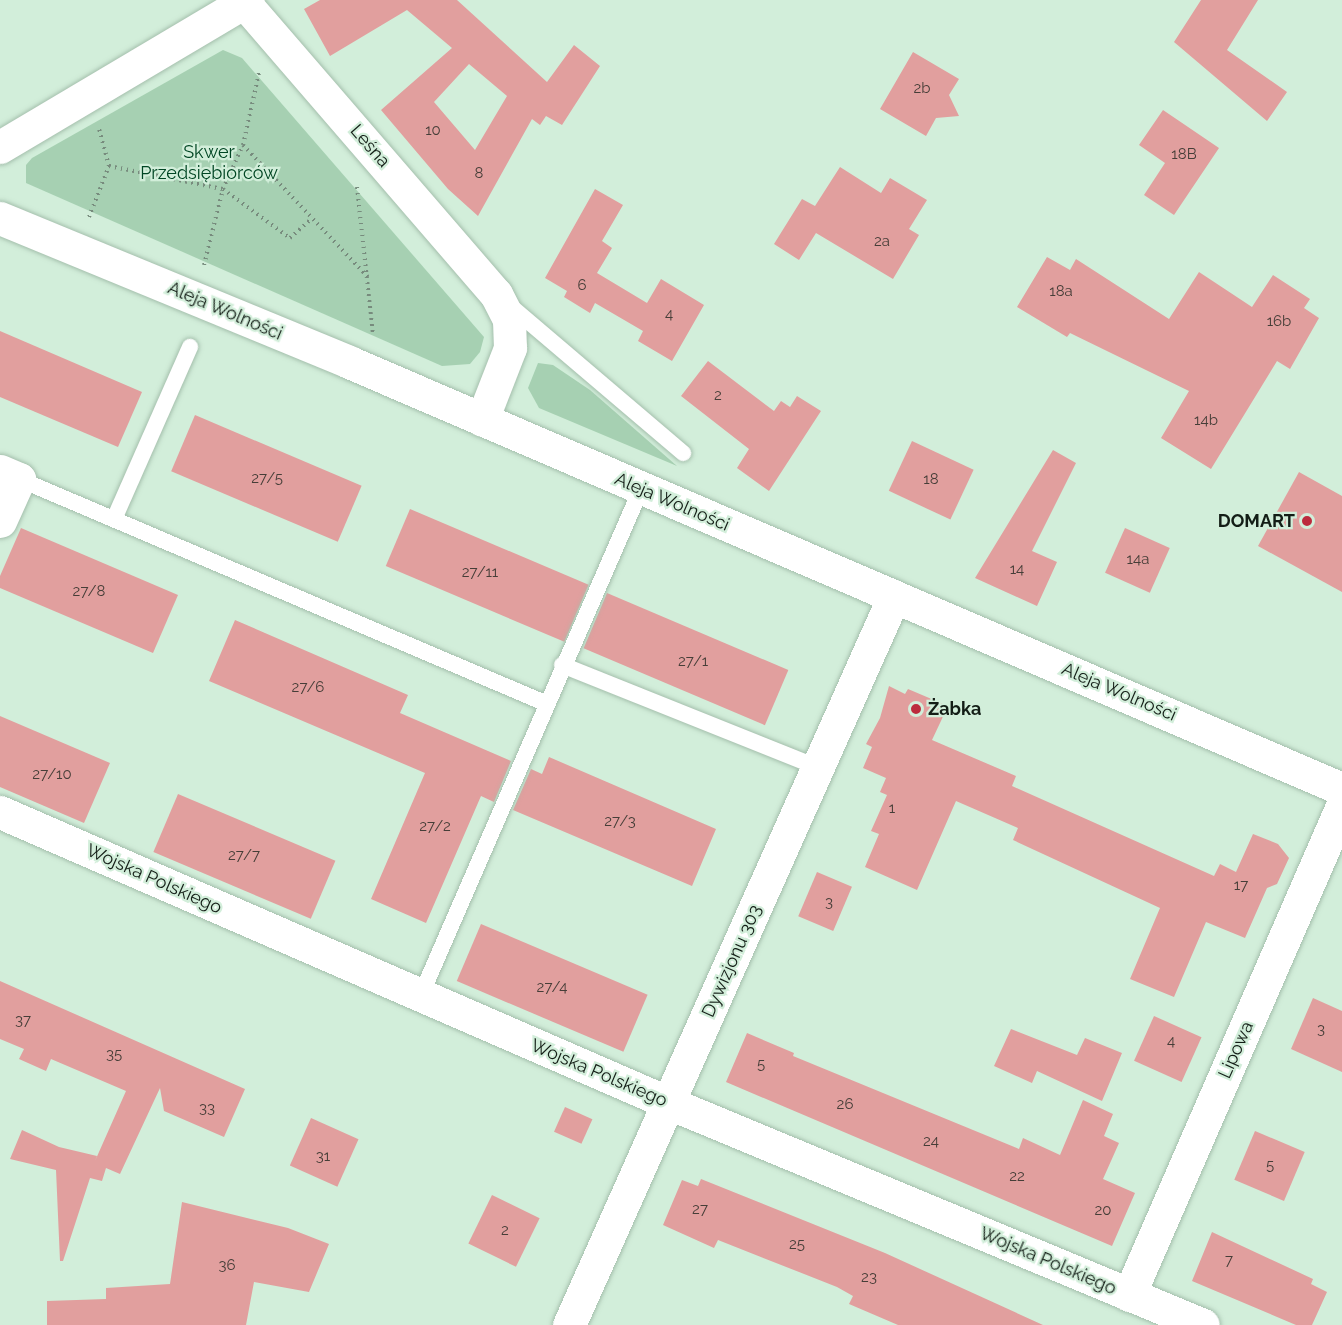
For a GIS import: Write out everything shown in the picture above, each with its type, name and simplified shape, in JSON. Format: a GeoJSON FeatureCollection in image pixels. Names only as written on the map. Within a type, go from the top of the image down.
{"type":"FeatureCollection","features":[{"type":"Feature","properties":{"kind":"street"},"geometry":{"type":"LineString","coordinates":[[0,147],[245,1]]}},
{"type":"Feature","properties":{"kind":"street","name":"Leśna"},"geometry":{"type":"LineString","coordinates":[[245,1],[496,294],[509,320],[510,348],[482,420]]}},
{"type":"Feature","properties":{"kind":"street","name":"Aleja Wolności"},"geometry":{"type":"LineString","coordinates":[[0,218],[482,420],[1342,789]]}},
{"type":"Feature","properties":{"kind":"street"},"geometry":{"type":"LineString","coordinates":[[0,521],[9,475]]}},
{"type":"Feature","properties":{"kind":"street","name":"Dywizjonu 303"},"geometry":{"type":"LineString","coordinates":[[568,1325],[669,1104],[894,596]]}},
{"type":"Feature","properties":{"kind":"street","name":"Lipowa"},"geometry":{"type":"LineString","coordinates":[[1129,1295],[1342,806]]}},
{"type":"Feature","properties":{"kind":"street","name":"Wojska Polskiego"},"geometry":{"type":"LineString","coordinates":[[0,812],[669,1104],[1203,1325]]}},
{"type":"Feature","properties":{"kind":"lane","name":"Leśna"},"geometry":{"type":"LineString","coordinates":[[496,294],[683,453]]}},
{"type":"Feature","properties":{"kind":"lane"},"geometry":{"type":"LineString","coordinates":[[115,517],[190,347]]}},
{"type":"Feature","properties":{"kind":"lane"},"geometry":{"type":"LineString","coordinates":[[9,475],[115,517],[545,703]]}},
{"type":"Feature","properties":{"kind":"lane"},"geometry":{"type":"LineString","coordinates":[[421,995],[545,703],[641,489]]}},
{"type":"Feature","properties":{"kind":"lane"},"geometry":{"type":"LineString","coordinates":[[562,665],[817,767]]}},
{"type":"Feature","properties":{"kind":"path"},"geometry":{"type":"LineString","coordinates":[[192,266],[203,271],[223,189],[243,145],[261,67],[268,75]]}},
{"type":"Feature","properties":{"kind":"path"},"geometry":{"type":"LineString","coordinates":[[87,221],[110,166],[98,123]]}},
{"type":"Feature","properties":{"kind":"path"},"geometry":{"type":"LineString","coordinates":[[243,145],[368,277]]}},
{"type":"Feature","properties":{"kind":"path"},"geometry":{"type":"LineString","coordinates":[[110,166],[223,189],[290,238],[312,218]]}},
{"type":"Feature","properties":{"kind":"path"},"geometry":{"type":"LineString","coordinates":[[363,185],[356,177],[368,277],[373,344]]}},
{"type":"Feature","properties":{"kind":"path"},"geometry":{"type":"LineString","coordinates":[[78,217],[98,225]]}},
{"type":"Feature","properties":{"kind":"green space","name":"Skwer Przedsiębiorców"},"geometry":{"type":"Polygon","coordinates":[[[223,50],[242,58],[484,337],[480,352],[470,364],[442,366],[26,183],[26,165],[32,158],[223,50]]]}},
{"type":"Feature","properties":{"kind":"green space"},"geometry":{"type":"Polygon","coordinates":[[[538,363],[553,365],[590,390],[677,466],[539,408],[528,388],[538,363]]]}},
{"type":"Feature","properties":{"kind":"building"},"geometry":{"type":"Polygon","coordinates":[[[320,0],[457,0],[547,82],[574,45],[600,66],[562,125],[546,116],[540,125],[532,119],[478,216],[448,189],[381,110],[452,48],[407,10],[330,56],[304,9],[320,0]],[[469,64],[434,102],[475,150],[507,96],[469,64]]]}},
{"type":"Feature","properties":{"kind":"building"},"geometry":{"type":"Polygon","coordinates":[[[1201,0],[1258,0],[1227,50],[1287,92],[1267,121],[1174,42],[1201,0]]]}},
{"type":"Feature","properties":{"kind":"building"},"geometry":{"type":"Polygon","coordinates":[[[913,52],[959,79],[949,95],[959,116],[936,118],[926,136],[880,109],[913,52]]]}},
{"type":"Feature","properties":{"kind":"building"},"geometry":{"type":"Polygon","coordinates":[[[1163,110],[1219,148],[1174,215],[1144,195],[1165,163],[1139,145],[1163,110]]]}},
{"type":"Feature","properties":{"kind":"building"},"geometry":{"type":"Polygon","coordinates":[[[840,167],[881,193],[890,178],[927,200],[909,229],[919,235],[893,279],[816,233],[799,260],[774,244],[802,199],[815,206],[840,167]]]}},
{"type":"Feature","properties":{"kind":"building"},"geometry":{"type":"Polygon","coordinates":[[[595,189],[623,205],[602,241],[612,248],[597,273],[647,303],[661,279],[704,305],[672,361],[638,341],[643,331],[595,303],[590,313],[564,297],[567,291],[545,278],[595,189]]]}},
{"type":"Feature","properties":{"kind":"building"},"geometry":{"type":"Polygon","coordinates":[[[1047,257],[1070,270],[1076,259],[1169,319],[1199,272],[1252,307],[1273,275],[1310,299],[1304,308],[1319,318],[1290,369],[1277,361],[1211,469],[1161,438],[1189,391],[1070,333],[1067,337],[1017,307],[1047,257]]]}},
{"type":"Feature","properties":{"kind":"building"},"geometry":{"type":"Polygon","coordinates":[[[0,331],[142,392],[118,447],[0,397],[0,331]]]}},
{"type":"Feature","properties":{"kind":"building"},"geometry":{"type":"Polygon","coordinates":[[[708,361],[774,411],[781,401],[790,407],[797,396],[821,411],[769,491],[737,468],[749,449],[681,396],[708,361]]]}},
{"type":"Feature","properties":{"kind":"building"},"geometry":{"type":"Polygon","coordinates":[[[195,415],[362,486],[338,542],[171,471],[195,415]]]}},
{"type":"Feature","properties":{"kind":"building"},"geometry":{"type":"Polygon","coordinates":[[[912,441],[974,470],[950,520],[889,491],[912,441]]]}},
{"type":"Feature","properties":{"kind":"building"},"geometry":{"type":"Polygon","coordinates":[[[1053,450],[1076,463],[1032,551],[1057,562],[1037,606],[975,578],[1053,450]]]}},
{"type":"Feature","properties":{"kind":"building","name":"DOMART"},"geometry":{"type":"Polygon","coordinates":[[[1299,472],[1342,496],[1342,592],[1258,546],[1299,472]]]}},
{"type":"Feature","properties":{"kind":"building"},"geometry":{"type":"Polygon","coordinates":[[[410,509],[589,585],[564,642],[386,566],[410,509]]]}},
{"type":"Feature","properties":{"kind":"building"},"geometry":{"type":"Polygon","coordinates":[[[21,528],[178,595],[153,653],[0,588],[0,576],[21,528]]]}},
{"type":"Feature","properties":{"kind":"building"},"geometry":{"type":"Polygon","coordinates":[[[1125,528],[1170,548],[1150,593],[1105,573],[1125,528]]]}},
{"type":"Feature","properties":{"kind":"building"},"geometry":{"type":"Polygon","coordinates":[[[607,593],[788,670],[765,725],[584,648],[607,593]]]}},
{"type":"Feature","properties":{"kind":"building"},"geometry":{"type":"Polygon","coordinates":[[[235,620],[408,695],[400,713],[511,761],[494,802],[481,796],[426,923],[371,899],[425,773],[209,681],[235,620]]]}},
{"type":"Feature","properties":{"kind":"building"},"geometry":{"type":"Polygon","coordinates":[[[889,686],[905,694],[908,689],[948,706],[932,740],[1016,776],[1012,786],[1214,876],[1220,864],[1236,872],[1253,834],[1278,844],[1289,858],[1277,884],[1267,888],[1245,938],[1206,922],[1174,997],[1130,979],[1160,908],[1013,840],[1018,828],[956,801],[917,890],[865,867],[879,834],[871,831],[887,795],[880,792],[886,778],[863,768],[872,747],[866,744],[880,718],[889,686]]]}},
{"type":"Feature","properties":{"kind":"building"},"geometry":{"type":"Polygon","coordinates":[[[0,716],[110,763],[84,823],[0,787],[0,716]]]}},
{"type":"Feature","properties":{"kind":"building"},"geometry":{"type":"Polygon","coordinates":[[[549,757],[716,829],[692,886],[513,810],[531,769],[542,774],[549,757]]]}},
{"type":"Feature","properties":{"kind":"building"},"geometry":{"type":"Polygon","coordinates":[[[178,794],[335,861],[311,919],[153,852],[178,794]]]}},
{"type":"Feature","properties":{"kind":"building"},"geometry":{"type":"Polygon","coordinates":[[[817,872],[852,887],[833,931],[798,916],[817,872]]]}},
{"type":"Feature","properties":{"kind":"building"},"geometry":{"type":"Polygon","coordinates":[[[481,924],[648,995],[623,1052],[457,981],[481,924]]]}},
{"type":"Feature","properties":{"kind":"building"},"geometry":{"type":"Polygon","coordinates":[[[0,981],[245,1089],[224,1137],[164,1111],[160,1088],[120,1174],[106,1168],[102,1181],[90,1178],[63,1261],[60,1261],[56,1170],[10,1159],[22,1130],[59,1147],[97,1156],[95,1161],[126,1091],[51,1059],[46,1071],[19,1059],[24,1049],[0,1039],[0,981]]]}},
{"type":"Feature","properties":{"kind":"building"},"geometry":{"type":"Polygon","coordinates":[[[1313,998],[1342,1011],[1342,1072],[1291,1049],[1313,998]]]}},
{"type":"Feature","properties":{"kind":"building"},"geometry":{"type":"Polygon","coordinates":[[[1154,1016],[1202,1037],[1182,1082],[1134,1061],[1154,1016]]]}},
{"type":"Feature","properties":{"kind":"building"},"geometry":{"type":"Polygon","coordinates":[[[1011,1029],[1077,1055],[1085,1038],[1122,1053],[1102,1101],[1037,1071],[1032,1083],[994,1066],[1011,1029]]]}},
{"type":"Feature","properties":{"kind":"building"},"geometry":{"type":"Polygon","coordinates":[[[747,1033],[794,1053],[793,1056],[1019,1149],[1023,1138],[1060,1155],[1083,1100],[1113,1114],[1104,1136],[1119,1143],[1103,1179],[1135,1193],[1112,1246],[726,1082],[747,1033]]]}},
{"type":"Feature","properties":{"kind":"building"},"geometry":{"type":"Polygon","coordinates":[[[565,1107],[592,1119],[581,1144],[554,1132],[565,1107]]]}},
{"type":"Feature","properties":{"kind":"building"},"geometry":{"type":"Polygon","coordinates":[[[311,1118],[359,1139],[337,1187],[290,1166],[311,1118]]]}},
{"type":"Feature","properties":{"kind":"building"},"geometry":{"type":"Polygon","coordinates":[[[1255,1131],[1305,1152],[1284,1201],[1234,1180],[1255,1131]]]}},
{"type":"Feature","properties":{"kind":"building"},"geometry":{"type":"Polygon","coordinates":[[[701,1179],[885,1253],[1043,1325],[898,1325],[849,1304],[853,1296],[837,1287],[718,1240],[714,1248],[663,1225],[682,1180],[698,1186],[701,1179]]]}},
{"type":"Feature","properties":{"kind":"building"},"geometry":{"type":"Polygon","coordinates":[[[492,1195],[540,1218],[516,1267],[468,1244],[492,1195]]]}},
{"type":"Feature","properties":{"kind":"building"},"geometry":{"type":"Polygon","coordinates":[[[182,1202],[288,1228],[329,1244],[309,1292],[254,1282],[246,1325],[47,1325],[47,1301],[106,1299],[106,1288],[170,1284],[182,1202]]]}},
{"type":"Feature","properties":{"kind":"building"},"geometry":{"type":"Polygon","coordinates":[[[1212,1232],[1313,1279],[1311,1284],[1327,1292],[1312,1325],[1296,1325],[1192,1281],[1212,1232]]]}},
{"type":"Feature","properties":{"kind":"place","name":"DOMART"},"geometry":{"type":"Point","coordinates":[1307,521]}},
{"type":"Feature","properties":{"kind":"place","name":"Żabka"},"geometry":{"type":"Point","coordinates":[916,709]}}]}
